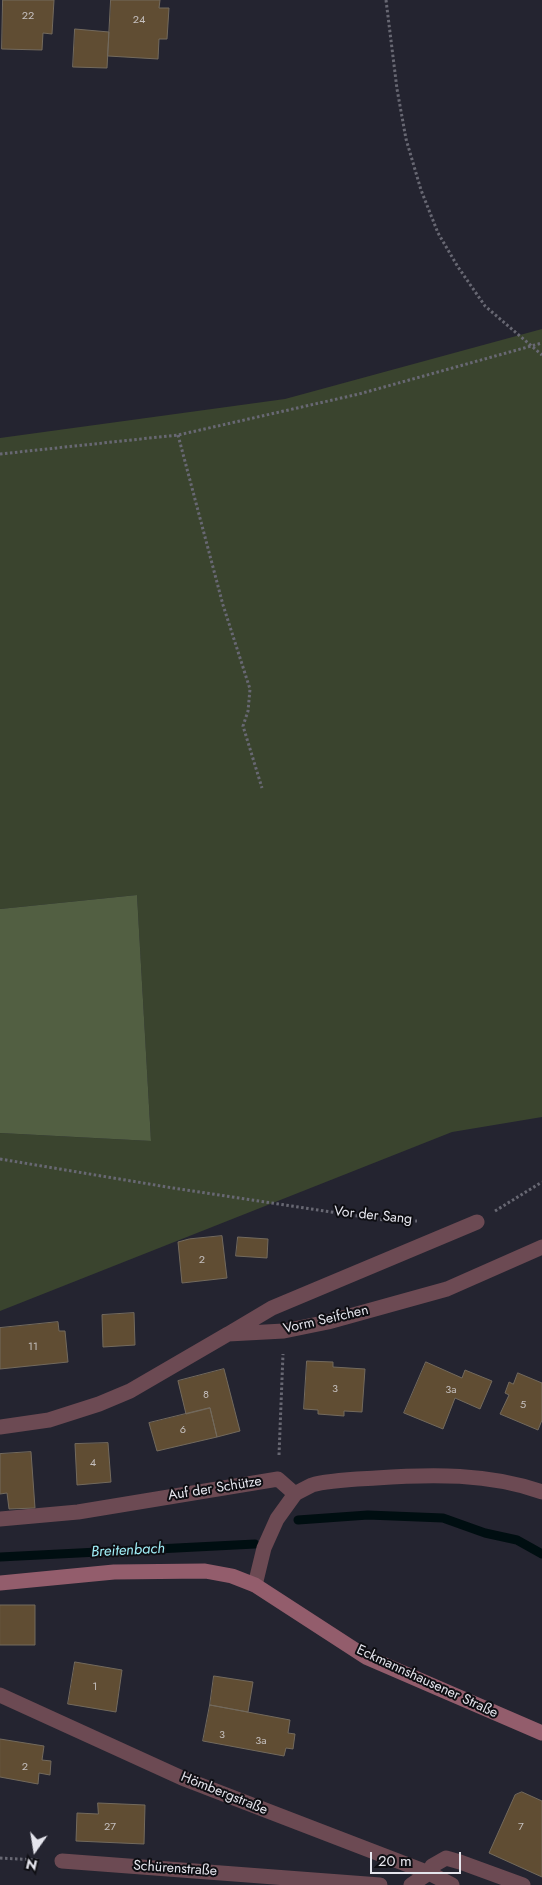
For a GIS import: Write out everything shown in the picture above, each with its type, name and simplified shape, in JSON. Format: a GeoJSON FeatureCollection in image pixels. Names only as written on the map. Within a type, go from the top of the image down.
{"type":"FeatureCollection","features":[{"type":"Feature","properties":{"kind":"main road","name":"Eckmannshausener Straße"},"geometry":{"type":"LineString","coordinates":[[0,1583],[114,1572],[205,1571],[232,1576],[255,1585],[366,1657],[471,1704],[542,1733]]}},
{"type":"Feature","properties":{"kind":"street","name":"Vor der Sang"},"geometry":{"type":"LineString","coordinates":[[228,1334],[272,1308],[477,1222]]}},
{"type":"Feature","properties":{"kind":"street","name":"Vorm Seifchen"},"geometry":{"type":"LineString","coordinates":[[0,1428],[49,1420],[99,1404],[152,1378],[187,1356],[228,1334],[284,1331],[328,1322],[448,1289],[542,1247]]}},
{"type":"Feature","properties":{"kind":"street"},"geometry":{"type":"LineString","coordinates":[[255,1585],[264,1548],[277,1519],[295,1494],[313,1485],[360,1479],[435,1475],[492,1480],[528,1487],[542,1492]]}},
{"type":"Feature","properties":{"kind":"street","name":"Auf der Schütze"},"geometry":{"type":"LineString","coordinates":[[0,1519],[78,1512],[278,1479],[295,1494]]}},
{"type":"Feature","properties":{"kind":"street","name":"Hömbergstraße"},"geometry":{"type":"LineString","coordinates":[[0,1695],[182,1778],[429,1873],[452,1885]]}},
{"type":"Feature","properties":{"kind":"street"},"geometry":{"type":"LineString","coordinates":[[411,1885],[429,1873],[432,1866],[446,1858],[523,1885]]}},
{"type":"Feature","properties":{"kind":"street","name":"Schürenstraße"},"geometry":{"type":"LineString","coordinates":[[62,1861],[380,1885]]}},
{"type":"Feature","properties":{"kind":"path"},"geometry":{"type":"LineString","coordinates":[[386,0],[397,89],[406,139],[421,190],[438,233],[458,267],[485,306],[530,346],[542,354]]}},
{"type":"Feature","properties":{"kind":"path"},"geometry":{"type":"LineString","coordinates":[[0,454],[178,435],[359,394],[542,343]]}},
{"type":"Feature","properties":{"kind":"path"},"geometry":{"type":"LineString","coordinates":[[178,435],[223,605],[250,689],[248,711],[243,726],[262,788]]}},
{"type":"Feature","properties":{"kind":"path","name":"Vor der Sang"},"geometry":{"type":"LineString","coordinates":[[0,1159],[374,1219],[421,1221]]}},
{"type":"Feature","properties":{"kind":"path"},"geometry":{"type":"LineString","coordinates":[[477,1222],[542,1182]]}},
{"type":"Feature","properties":{"kind":"path"},"geometry":{"type":"LineString","coordinates":[[278,1479],[284,1331]]}},
{"type":"Feature","properties":{"kind":"path"},"geometry":{"type":"LineString","coordinates":[[0,1858],[62,1861]]}},
{"type":"Feature","properties":{"kind":"green space"},"geometry":{"type":"Polygon","coordinates":[[[542,329],[542,1117],[452,1132],[0,1311],[0,1133],[151,1141],[137,895],[0,909],[0,438],[285,399],[542,329]]]}},
{"type":"Feature","properties":{"kind":"green space"},"geometry":{"type":"Polygon","coordinates":[[[137,895],[151,1141],[0,1133],[0,909],[137,895]]]}},
{"type":"Feature","properties":{"kind":"building"},"geometry":{"type":"Polygon","coordinates":[[[3,0],[54,0],[52,34],[43,33],[42,50],[2,49],[3,0]]]}},
{"type":"Feature","properties":{"kind":"building"},"geometry":{"type":"Polygon","coordinates":[[[111,0],[160,0],[159,8],[169,8],[167,39],[159,39],[158,59],[108,56],[111,0]]]}},
{"type":"Feature","properties":{"kind":"building"},"geometry":{"type":"Polygon","coordinates":[[[75,29],[109,32],[107,68],[73,67],[75,29]]]}},
{"type":"Feature","properties":{"kind":"building"},"geometry":{"type":"Polygon","coordinates":[[[222,1236],[227,1278],[182,1283],[178,1242],[222,1236]]]}},
{"type":"Feature","properties":{"kind":"building"},"geometry":{"type":"Polygon","coordinates":[[[238,1237],[268,1239],[267,1258],[236,1256],[238,1237]]]}},
{"type":"Feature","properties":{"kind":"building"},"geometry":{"type":"Polygon","coordinates":[[[134,1313],[135,1345],[103,1347],[102,1315],[134,1313]]]}},
{"type":"Feature","properties":{"kind":"building"},"geometry":{"type":"Polygon","coordinates":[[[58,1322],[59,1331],[65,1331],[68,1362],[0,1369],[0,1328],[58,1322]]]}},
{"type":"Feature","properties":{"kind":"building"},"geometry":{"type":"Polygon","coordinates":[[[307,1361],[333,1362],[333,1367],[365,1369],[362,1412],[344,1411],[344,1416],[318,1414],[318,1410],[304,1409],[307,1361]]]}},
{"type":"Feature","properties":{"kind":"building"},"geometry":{"type":"Polygon","coordinates":[[[426,1362],[462,1378],[465,1370],[492,1381],[480,1409],[455,1398],[443,1429],[404,1413],[426,1362]]]}},
{"type":"Feature","properties":{"kind":"building"},"geometry":{"type":"Polygon","coordinates":[[[224,1369],[240,1431],[217,1437],[210,1408],[186,1414],[178,1381],[224,1369]]]}},
{"type":"Feature","properties":{"kind":"building"},"geometry":{"type":"Polygon","coordinates":[[[518,1373],[542,1383],[542,1420],[538,1430],[500,1414],[509,1395],[505,1393],[509,1382],[513,1384],[518,1373]]]}},
{"type":"Feature","properties":{"kind":"building"},"geometry":{"type":"Polygon","coordinates":[[[210,1408],[217,1437],[157,1451],[149,1423],[210,1408]]]}},
{"type":"Feature","properties":{"kind":"building"},"geometry":{"type":"Polygon","coordinates":[[[108,1443],[111,1482],[77,1485],[75,1444],[108,1443]]]}},
{"type":"Feature","properties":{"kind":"building"},"geometry":{"type":"Polygon","coordinates":[[[31,1452],[35,1508],[9,1509],[7,1493],[0,1494],[0,1454],[31,1452]]]}},
{"type":"Feature","properties":{"kind":"building"},"geometry":{"type":"Polygon","coordinates":[[[0,1605],[35,1605],[35,1645],[0,1645],[0,1605]]]}},
{"type":"Feature","properties":{"kind":"building"},"geometry":{"type":"Polygon","coordinates":[[[75,1662],[122,1670],[116,1712],[68,1704],[75,1662]]]}},
{"type":"Feature","properties":{"kind":"building"},"geometry":{"type":"Polygon","coordinates":[[[214,1676],[253,1682],[248,1712],[210,1705],[214,1676]]]}},
{"type":"Feature","properties":{"kind":"building"},"geometry":{"type":"Polygon","coordinates":[[[210,1705],[290,1720],[288,1733],[295,1734],[293,1749],[286,1748],[284,1756],[203,1741],[210,1705]]]}},
{"type":"Feature","properties":{"kind":"building"},"geometry":{"type":"Polygon","coordinates":[[[0,1739],[44,1746],[42,1760],[51,1761],[50,1775],[39,1773],[38,1784],[0,1777],[0,1739]]]}},
{"type":"Feature","properties":{"kind":"building"},"geometry":{"type":"Polygon","coordinates":[[[522,1792],[542,1801],[542,1877],[489,1853],[515,1795],[522,1792]]]}},
{"type":"Feature","properties":{"kind":"building"},"geometry":{"type":"Polygon","coordinates":[[[98,1803],[145,1805],[144,1844],[76,1841],[77,1813],[98,1814],[98,1803]]]}},
{"type":"Feature","properties":{"kind":"waterway","name":"Breitenbach"},"geometry":{"type":"LineString","coordinates":[[298,1520],[368,1515],[443,1518],[485,1533],[517,1540],[542,1554]]}},
{"type":"Feature","properties":{"kind":"waterway","name":"Breitenbach"},"geometry":{"type":"LineString","coordinates":[[0,1557],[255,1544]]}}]}
